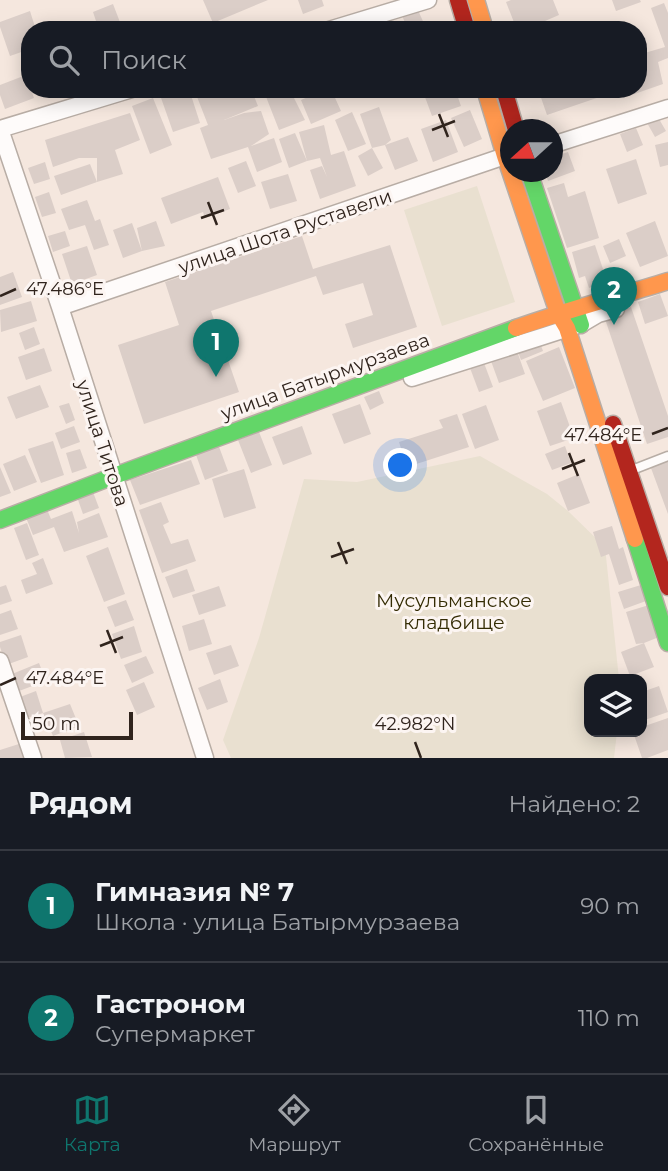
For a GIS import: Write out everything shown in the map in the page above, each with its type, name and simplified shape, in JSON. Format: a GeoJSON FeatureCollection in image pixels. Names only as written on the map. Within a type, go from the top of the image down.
{"type":"FeatureCollection","features":[{"type":"Feature","properties":{"kind":"main road"},"geometry":{"type":"LineString","coordinates":[[458,0],[464,21]]}},
{"type":"Feature","properties":{"kind":"main road"},"geometry":{"type":"LineString","coordinates":[[476,0],[482,21]]}},
{"type":"Feature","properties":{"kind":"main road"},"geometry":{"type":"LineString","coordinates":[[488,98],[500,133]]}},
{"type":"Feature","properties":{"kind":"main road"},"geometry":{"type":"LineString","coordinates":[[507,98],[513,119]]}},
{"type":"Feature","properties":{"kind":"main road"},"geometry":{"type":"LineString","coordinates":[[516,182],[558,313]]}},
{"type":"Feature","properties":{"kind":"main road"},"geometry":{"type":"LineString","coordinates":[[533,182],[621,473],[640,555],[668,643]]}},
{"type":"Feature","properties":{"kind":"main road","name":"улица Батырмурзаева"},"geometry":{"type":"LineString","coordinates":[[0,521],[558,313],[574,321],[668,281]]}},
{"type":"Feature","properties":{"kind":"main road"},"geometry":{"type":"LineString","coordinates":[[621,473],[668,587]]}},
{"type":"Feature","properties":{"kind":"street"},"geometry":{"type":"LineString","coordinates":[[359,21],[428,0]]}},
{"type":"Feature","properties":{"kind":"street"},"geometry":{"type":"LineString","coordinates":[[0,129],[102,98]]}},
{"type":"Feature","properties":{"kind":"street"},"geometry":{"type":"LineString","coordinates":[[563,141],[668,108]]}},
{"type":"Feature","properties":{"kind":"street","name":"улица Титова"},"geometry":{"type":"LineString","coordinates":[[0,129],[205,758]]}},
{"type":"Feature","properties":{"kind":"street","name":"улица Шота Руставели"},"geometry":{"type":"LineString","coordinates":[[60,307],[500,159]]}},
{"type":"Feature","properties":{"kind":"street","name":"улица Батырмурзаева"},"geometry":{"type":"LineString","coordinates":[[114,477],[274,421],[668,292]]}},
{"type":"Feature","properties":{"kind":"street"},"geometry":{"type":"LineString","coordinates":[[0,661],[33,758]]}},
{"type":"Feature","properties":{"kind":"lane"},"geometry":{"type":"LineString","coordinates":[[621,473],[668,456]]}},
{"type":"Feature","properties":{"kind":"green space"},"geometry":{"type":"Polygon","coordinates":[[[477,186],[515,302],[442,326],[404,210],[477,186]]]}},
{"type":"Feature","properties":{"kind":"green space","name":"Мусульманское кладбище"},"geometry":{"type":"Polygon","coordinates":[[[480,456],[547,494],[605,547],[618,674],[584,674],[584,737],[616,737],[614,758],[231,758],[223,740],[259,638],[304,479],[357,482],[480,456]]]}},
{"type":"Feature","properties":{"kind":"building"},"geometry":{"type":"Polygon","coordinates":[[[203,0],[268,0],[218,21],[212,21],[203,0]]]}},
{"type":"Feature","properties":{"kind":"building"},"geometry":{"type":"Polygon","coordinates":[[[298,0],[322,0],[324,6],[303,14],[298,0]]]}},
{"type":"Feature","properties":{"kind":"building"},"geometry":{"type":"Polygon","coordinates":[[[553,0],[559,15],[545,21],[513,21],[506,2],[553,0]]]}},
{"type":"Feature","properties":{"kind":"building"},"geometry":{"type":"Polygon","coordinates":[[[612,0],[640,0],[641,2],[616,11],[612,0]]]}},
{"type":"Feature","properties":{"kind":"building"},"geometry":{"type":"Polygon","coordinates":[[[664,3],[668,13],[668,58],[658,62],[663,84],[647,90],[647,52],[665,47],[651,8],[664,3]]]}},
{"type":"Feature","properties":{"kind":"building"},"geometry":{"type":"Polygon","coordinates":[[[113,4],[120,21],[96,21],[93,12],[113,4]]]}},
{"type":"Feature","properties":{"kind":"building"},"geometry":{"type":"Polygon","coordinates":[[[416,6],[423,21],[404,21],[401,13],[416,6]]]}},
{"type":"Feature","properties":{"kind":"building"},"geometry":{"type":"Polygon","coordinates":[[[30,11],[33,21],[21,21],[21,52],[10,56],[0,22],[30,11]]]}},
{"type":"Feature","properties":{"kind":"building"},"geometry":{"type":"Polygon","coordinates":[[[21,77],[21,98],[34,98],[5,109],[0,85],[21,77]]]}},
{"type":"Feature","properties":{"kind":"building"},"geometry":{"type":"Polygon","coordinates":[[[153,98],[172,145],[150,154],[132,106],[153,98]]]}},
{"type":"Feature","properties":{"kind":"building"},"geometry":{"type":"Polygon","coordinates":[[[161,98],[192,98],[200,123],[173,132],[161,98]]]}},
{"type":"Feature","properties":{"kind":"building"},"geometry":{"type":"Polygon","coordinates":[[[198,98],[255,98],[258,106],[224,120],[261,111],[269,134],[251,146],[274,138],[282,162],[257,172],[248,147],[211,159],[200,128],[208,125],[198,98]]]}},
{"type":"Feature","properties":{"kind":"building"},"geometry":{"type":"Polygon","coordinates":[[[267,98],[294,98],[305,120],[279,130],[267,98]]]}},
{"type":"Feature","properties":{"kind":"building"},"geometry":{"type":"Polygon","coordinates":[[[335,98],[341,111],[311,124],[301,100],[335,98]]]}},
{"type":"Feature","properties":{"kind":"building"},"geometry":{"type":"Polygon","coordinates":[[[425,98],[458,98],[461,106],[432,116],[425,98]]]}},
{"type":"Feature","properties":{"kind":"building"},"geometry":{"type":"Polygon","coordinates":[[[541,98],[597,98],[547,115],[541,98]]]}},
{"type":"Feature","properties":{"kind":"building"},"geometry":{"type":"Polygon","coordinates":[[[379,107],[391,140],[385,145],[372,148],[360,114],[379,107]]]}},
{"type":"Feature","properties":{"kind":"building"},"geometry":{"type":"Polygon","coordinates":[[[470,110],[482,139],[464,147],[451,118],[470,110]]]}},
{"type":"Feature","properties":{"kind":"building"},"geometry":{"type":"Polygon","coordinates":[[[352,112],[366,144],[348,151],[335,120],[352,112]]]}},
{"type":"Feature","properties":{"kind":"building"},"geometry":{"type":"Polygon","coordinates":[[[130,113],[140,140],[115,150],[123,174],[97,182],[97,158],[79,158],[53,167],[45,140],[130,113]]]}},
{"type":"Feature","properties":{"kind":"building"},"geometry":{"type":"Polygon","coordinates":[[[659,119],[666,131],[655,137],[646,121],[659,119]]]}},
{"type":"Feature","properties":{"kind":"building"},"geometry":{"type":"Polygon","coordinates":[[[446,120],[458,152],[433,162],[421,129],[446,120]]]}},
{"type":"Feature","properties":{"kind":"building"},"geometry":{"type":"Polygon","coordinates":[[[324,125],[331,155],[344,151],[356,186],[320,199],[310,170],[322,166],[327,177],[320,158],[307,161],[299,132],[324,125]]]}},
{"type":"Feature","properties":{"kind":"building"},"geometry":{"type":"Polygon","coordinates":[[[636,128],[643,145],[627,152],[620,134],[636,128]]]}},
{"type":"Feature","properties":{"kind":"building"},"geometry":{"type":"Polygon","coordinates":[[[295,133],[307,161],[289,168],[279,139],[295,133]]]}},
{"type":"Feature","properties":{"kind":"building"},"geometry":{"type":"Polygon","coordinates":[[[408,137],[418,161],[395,170],[385,145],[408,137]]]}},
{"type":"Feature","properties":{"kind":"building"},"geometry":{"type":"Polygon","coordinates":[[[668,142],[668,165],[660,167],[655,145],[668,142]]]}},
{"type":"Feature","properties":{"kind":"building"},"geometry":{"type":"Polygon","coordinates":[[[372,148],[383,168],[368,176],[358,156],[372,148]]]}},
{"type":"Feature","properties":{"kind":"building"},"geometry":{"type":"Polygon","coordinates":[[[568,152],[575,171],[563,175],[563,154],[568,152]]]}},
{"type":"Feature","properties":{"kind":"building"},"geometry":{"type":"Polygon","coordinates":[[[636,159],[647,194],[618,204],[606,169],[636,159]]]}},
{"type":"Feature","properties":{"kind":"building"},"geometry":{"type":"Polygon","coordinates":[[[246,161],[256,186],[238,193],[228,168],[246,161]]]}},
{"type":"Feature","properties":{"kind":"building"},"geometry":{"type":"Polygon","coordinates":[[[45,162],[50,179],[34,184],[28,168],[45,162]]]}},
{"type":"Feature","properties":{"kind":"building"},"geometry":{"type":"Polygon","coordinates":[[[90,164],[97,182],[61,195],[54,176],[90,164]]]}},
{"type":"Feature","properties":{"kind":"building"},"geometry":{"type":"Polygon","coordinates":[[[288,174],[297,201],[270,209],[261,182],[288,174]]]}},
{"type":"Feature","properties":{"kind":"building"},"geometry":{"type":"Polygon","coordinates":[[[218,177],[230,209],[205,218],[203,212],[171,224],[161,198],[218,177]]]}},
{"type":"Feature","properties":{"kind":"building"},"geometry":{"type":"Polygon","coordinates":[[[564,183],[568,197],[585,191],[599,238],[567,248],[547,188],[564,183]]]}},
{"type":"Feature","properties":{"kind":"building"},"geometry":{"type":"Polygon","coordinates":[[[49,192],[56,213],[42,217],[35,197],[49,192]]]}},
{"type":"Feature","properties":{"kind":"building"},"geometry":{"type":"Polygon","coordinates":[[[87,200],[95,221],[100,219],[109,245],[94,250],[85,225],[69,230],[61,209],[87,200]]]}},
{"type":"Feature","properties":{"kind":"building"},"geometry":{"type":"Polygon","coordinates":[[[156,221],[165,246],[142,251],[137,228],[156,221]]]}},
{"type":"Feature","properties":{"kind":"building"},"geometry":{"type":"Polygon","coordinates":[[[655,221],[668,256],[640,267],[626,233],[655,221]]]}},
{"type":"Feature","properties":{"kind":"building"},"geometry":{"type":"Polygon","coordinates":[[[132,223],[142,251],[123,258],[113,230],[132,223]]]}},
{"type":"Feature","properties":{"kind":"building"},"geometry":{"type":"Polygon","coordinates":[[[65,231],[70,246],[53,252],[48,236],[65,231]]]}},
{"type":"Feature","properties":{"kind":"building"},"geometry":{"type":"Polygon","coordinates":[[[302,236],[313,269],[390,245],[417,327],[353,348],[345,324],[373,315],[363,283],[323,295],[316,276],[211,311],[239,392],[144,424],[118,345],[179,325],[165,282],[302,236]]]}},
{"type":"Feature","properties":{"kind":"building"},"geometry":{"type":"Polygon","coordinates":[[[619,239],[626,256],[610,263],[603,246],[619,239]]]}},
{"type":"Feature","properties":{"kind":"building"},"geometry":{"type":"Polygon","coordinates":[[[595,245],[607,281],[589,288],[585,276],[579,278],[572,252],[595,245]]]}},
{"type":"Feature","properties":{"kind":"building"},"geometry":{"type":"Polygon","coordinates":[[[87,246],[97,275],[72,284],[62,254],[87,246]]]}},
{"type":"Feature","properties":{"kind":"building"},"geometry":{"type":"Polygon","coordinates":[[[13,272],[22,297],[0,305],[0,277],[13,272]]]}},
{"type":"Feature","properties":{"kind":"building"},"geometry":{"type":"Polygon","coordinates":[[[660,294],[668,316],[645,324],[638,302],[660,294]]]}},
{"type":"Feature","properties":{"kind":"building"},"geometry":{"type":"Polygon","coordinates":[[[31,301],[37,321],[1,332],[0,310],[31,301]]]}},
{"type":"Feature","properties":{"kind":"building"},"geometry":{"type":"Polygon","coordinates":[[[631,307],[668,416],[668,437],[647,444],[604,316],[631,307]]]}},
{"type":"Feature","properties":{"kind":"building"},"geometry":{"type":"Polygon","coordinates":[[[34,327],[40,344],[25,350],[19,333],[34,327]]]}},
{"type":"Feature","properties":{"kind":"building"},"geometry":{"type":"Polygon","coordinates":[[[537,335],[543,351],[521,360],[515,344],[537,335]]]}},
{"type":"Feature","properties":{"kind":"building"},"geometry":{"type":"Polygon","coordinates":[[[559,347],[575,388],[543,401],[526,361],[559,347]]]}},
{"type":"Feature","properties":{"kind":"building"},"geometry":{"type":"Polygon","coordinates":[[[44,348],[52,371],[26,380],[18,357],[44,348]]]}},
{"type":"Feature","properties":{"kind":"building"},"geometry":{"type":"Polygon","coordinates":[[[517,351],[525,374],[499,383],[491,361],[517,351]]]}},
{"type":"Feature","properties":{"kind":"building"},"geometry":{"type":"Polygon","coordinates":[[[484,363],[493,387],[479,392],[470,368],[484,363]]]}},
{"type":"Feature","properties":{"kind":"building"},"geometry":{"type":"Polygon","coordinates":[[[40,385],[49,407],[16,419],[7,397],[40,385]]]}},
{"type":"Feature","properties":{"kind":"building"},"geometry":{"type":"Polygon","coordinates":[[[379,391],[384,403],[370,410],[364,397],[379,391]]]}},
{"type":"Feature","properties":{"kind":"building"},"geometry":{"type":"Polygon","coordinates":[[[561,402],[574,438],[550,446],[537,411],[561,402]]]}},
{"type":"Feature","properties":{"kind":"building"},"geometry":{"type":"Polygon","coordinates":[[[69,403],[75,420],[66,424],[59,406],[69,403]]]}},
{"type":"Feature","properties":{"kind":"building"},"geometry":{"type":"Polygon","coordinates":[[[360,404],[371,434],[344,444],[332,414],[360,404]]]}},
{"type":"Feature","properties":{"kind":"building"},"geometry":{"type":"Polygon","coordinates":[[[486,405],[499,440],[475,449],[462,414],[486,405]]]}},
{"type":"Feature","properties":{"kind":"building"},"geometry":{"type":"Polygon","coordinates":[[[457,414],[469,447],[407,467],[399,442],[443,428],[439,420],[457,414]]]}},
{"type":"Feature","properties":{"kind":"building"},"geometry":{"type":"Polygon","coordinates":[[[74,426],[80,442],[61,449],[55,433],[74,426]]]}},
{"type":"Feature","properties":{"kind":"building"},"geometry":{"type":"Polygon","coordinates":[[[302,426],[312,454],[283,465],[272,437],[302,426]]]}},
{"type":"Feature","properties":{"kind":"building"},"geometry":{"type":"Polygon","coordinates":[[[259,432],[272,465],[251,473],[238,440],[259,432]]]}},
{"type":"Feature","properties":{"kind":"building"},"geometry":{"type":"Polygon","coordinates":[[[53,441],[64,475],[41,483],[28,449],[53,441]]]}},
{"type":"Feature","properties":{"kind":"building"},"geometry":{"type":"Polygon","coordinates":[[[218,444],[228,471],[205,480],[195,452],[218,444]]]}},
{"type":"Feature","properties":{"kind":"building"},"geometry":{"type":"Polygon","coordinates":[[[565,446],[571,463],[552,470],[545,454],[565,446]]]}},
{"type":"Feature","properties":{"kind":"building"},"geometry":{"type":"Polygon","coordinates":[[[80,449],[87,468],[72,473],[66,453],[80,449]]]}},
{"type":"Feature","properties":{"kind":"building"},"geometry":{"type":"Polygon","coordinates":[[[668,453],[668,514],[648,460],[668,453]]]}},
{"type":"Feature","properties":{"kind":"building"},"geometry":{"type":"Polygon","coordinates":[[[25,455],[37,482],[14,491],[3,464],[25,455]]]}},
{"type":"Feature","properties":{"kind":"building"},"geometry":{"type":"Polygon","coordinates":[[[191,460],[200,484],[140,505],[130,480],[191,460]]]}},
{"type":"Feature","properties":{"kind":"building"},"geometry":{"type":"Polygon","coordinates":[[[0,467],[11,493],[0,497],[0,467]]]}},
{"type":"Feature","properties":{"kind":"building"},"geometry":{"type":"Polygon","coordinates":[[[244,469],[256,508],[224,518],[212,479],[244,469]]]}},
{"type":"Feature","properties":{"kind":"building"},"geometry":{"type":"Polygon","coordinates":[[[579,474],[590,503],[568,511],[557,483],[579,474]]]}},
{"type":"Feature","properties":{"kind":"building"},"geometry":{"type":"Polygon","coordinates":[[[93,492],[99,508],[83,514],[77,497],[93,492]]]}},
{"type":"Feature","properties":{"kind":"building"},"geometry":{"type":"Polygon","coordinates":[[[161,502],[169,522],[163,525],[171,544],[188,539],[196,561],[162,573],[139,510],[161,502]]]}},
{"type":"Feature","properties":{"kind":"building"},"geometry":{"type":"Polygon","coordinates":[[[46,507],[51,519],[72,511],[79,533],[77,522],[99,513],[108,537],[64,552],[54,527],[33,535],[25,515],[46,507]]]}},
{"type":"Feature","properties":{"kind":"building"},"geometry":{"type":"Polygon","coordinates":[[[27,523],[39,555],[26,560],[14,528],[27,523]]]}},
{"type":"Feature","properties":{"kind":"building"},"geometry":{"type":"Polygon","coordinates":[[[612,526],[619,549],[623,547],[633,580],[619,585],[609,554],[601,557],[593,532],[612,526]]]}},
{"type":"Feature","properties":{"kind":"building"},"geometry":{"type":"Polygon","coordinates":[[[108,547],[125,594],[104,602],[86,556],[108,547]]]}},
{"type":"Feature","properties":{"kind":"building"},"geometry":{"type":"Polygon","coordinates":[[[43,558],[53,584],[26,594],[21,580],[37,574],[32,563],[43,558]]]}},
{"type":"Feature","properties":{"kind":"building"},"geometry":{"type":"Polygon","coordinates":[[[187,569],[195,591],[173,598],[165,577],[187,569]]]}},
{"type":"Feature","properties":{"kind":"building"},"geometry":{"type":"Polygon","coordinates":[[[6,585],[12,601],[0,605],[0,587],[6,585]]]}},
{"type":"Feature","properties":{"kind":"building"},"geometry":{"type":"Polygon","coordinates":[[[641,585],[646,601],[624,609],[618,592],[641,585]]]}},
{"type":"Feature","properties":{"kind":"building"},"geometry":{"type":"Polygon","coordinates":[[[219,586],[226,606],[199,615],[192,595],[219,586]]]}},
{"type":"Feature","properties":{"kind":"building"},"geometry":{"type":"Polygon","coordinates":[[[126,600],[134,620],[115,627],[107,607],[126,600]]]}},
{"type":"Feature","properties":{"kind":"building"},"geometry":{"type":"Polygon","coordinates":[[[649,605],[659,637],[636,644],[626,612],[649,605]]]}},
{"type":"Feature","properties":{"kind":"building"},"geometry":{"type":"Polygon","coordinates":[[[11,610],[18,629],[0,635],[0,614],[11,610]]]}},
{"type":"Feature","properties":{"kind":"building"},"geometry":{"type":"Polygon","coordinates":[[[204,619],[212,644],[189,651],[182,626],[204,619]]]}},
{"type":"Feature","properties":{"kind":"building"},"geometry":{"type":"Polygon","coordinates":[[[134,626],[142,652],[121,659],[112,634],[134,626]]]}},
{"type":"Feature","properties":{"kind":"building"},"geometry":{"type":"Polygon","coordinates":[[[21,635],[28,657],[6,665],[0,642],[21,635]]]}},
{"type":"Feature","properties":{"kind":"building"},"geometry":{"type":"Polygon","coordinates":[[[644,643],[654,667],[629,674],[621,652],[644,643]]]}},
{"type":"Feature","properties":{"kind":"building"},"geometry":{"type":"Polygon","coordinates":[[[231,645],[239,666],[214,675],[206,653],[231,645]]]}},
{"type":"Feature","properties":{"kind":"building"},"geometry":{"type":"Polygon","coordinates":[[[146,656],[154,673],[132,683],[124,665],[146,656]]]}},
{"type":"Feature","properties":{"kind":"building"},"geometry":{"type":"Polygon","coordinates":[[[39,663],[46,681],[19,691],[12,674],[39,663]]]}},
{"type":"Feature","properties":{"kind":"building"},"geometry":{"type":"Polygon","coordinates":[[[220,679],[228,702],[207,710],[198,688],[220,679]]]}},
{"type":"Feature","properties":{"kind":"building"},"geometry":{"type":"Polygon","coordinates":[[[144,682],[155,707],[137,715],[126,690],[144,682]]]}},
{"type":"Feature","properties":{"kind":"building"},"geometry":{"type":"Polygon","coordinates":[[[659,686],[668,712],[647,719],[647,690],[659,686]]]}},
{"type":"Feature","properties":{"kind":"building"},"geometry":{"type":"Polygon","coordinates":[[[36,691],[43,713],[27,718],[20,697],[36,691]]]}},
{"type":"Feature","properties":{"kind":"building"},"geometry":{"type":"Polygon","coordinates":[[[70,704],[79,726],[53,736],[43,713],[70,704]]]}},
{"type":"Feature","properties":{"kind":"building"},"geometry":{"type":"Polygon","coordinates":[[[668,718],[668,750],[642,758],[635,737],[647,737],[647,725],[668,718]]]}},
{"type":"Feature","properties":{"kind":"building"},"geometry":{"type":"Polygon","coordinates":[[[84,732],[92,757],[65,758],[60,740],[84,732]]]}},
{"type":"Feature","properties":{"kind":"building"},"geometry":{"type":"Polygon","coordinates":[[[22,743],[27,758],[0,758],[0,750],[22,743]]]}},
{"type":"Feature","properties":{"kind":"traffic: fast"},"geometry":{"type":"LineString","coordinates":[[532,182],[581,325]]}},
{"type":"Feature","properties":{"kind":"traffic: fast"},"geometry":{"type":"LineString","coordinates":[[0,520],[516,328]]}},
{"type":"Feature","properties":{"kind":"traffic: fast"},"geometry":{"type":"LineString","coordinates":[[635,539],[668,643]]}},
{"type":"Feature","properties":{"kind":"traffic: slow"},"geometry":{"type":"LineString","coordinates":[[476,0],[482,21]]}},
{"type":"Feature","properties":{"kind":"traffic: slow"},"geometry":{"type":"LineString","coordinates":[[488,98],[558,313],[567,328],[635,539]]}},
{"type":"Feature","properties":{"kind":"traffic: slow"},"geometry":{"type":"LineString","coordinates":[[516,328],[668,281]]}},
{"type":"Feature","properties":{"kind":"traffic: jam"},"geometry":{"type":"LineString","coordinates":[[458,0],[464,21]]}},
{"type":"Feature","properties":{"kind":"traffic: jam"},"geometry":{"type":"LineString","coordinates":[[507,98],[513,119]]}},
{"type":"Feature","properties":{"kind":"traffic: jam"},"geometry":{"type":"LineString","coordinates":[[613,424],[668,587]]}},
{"type":"Feature","properties":{"kind":"place","name":"Гастроном"},"geometry":{"type":"Point","coordinates":[614,325]}},
{"type":"Feature","properties":{"kind":"place","name":"Гимназия № 7"},"geometry":{"type":"Point","coordinates":[216,377]}}]}
